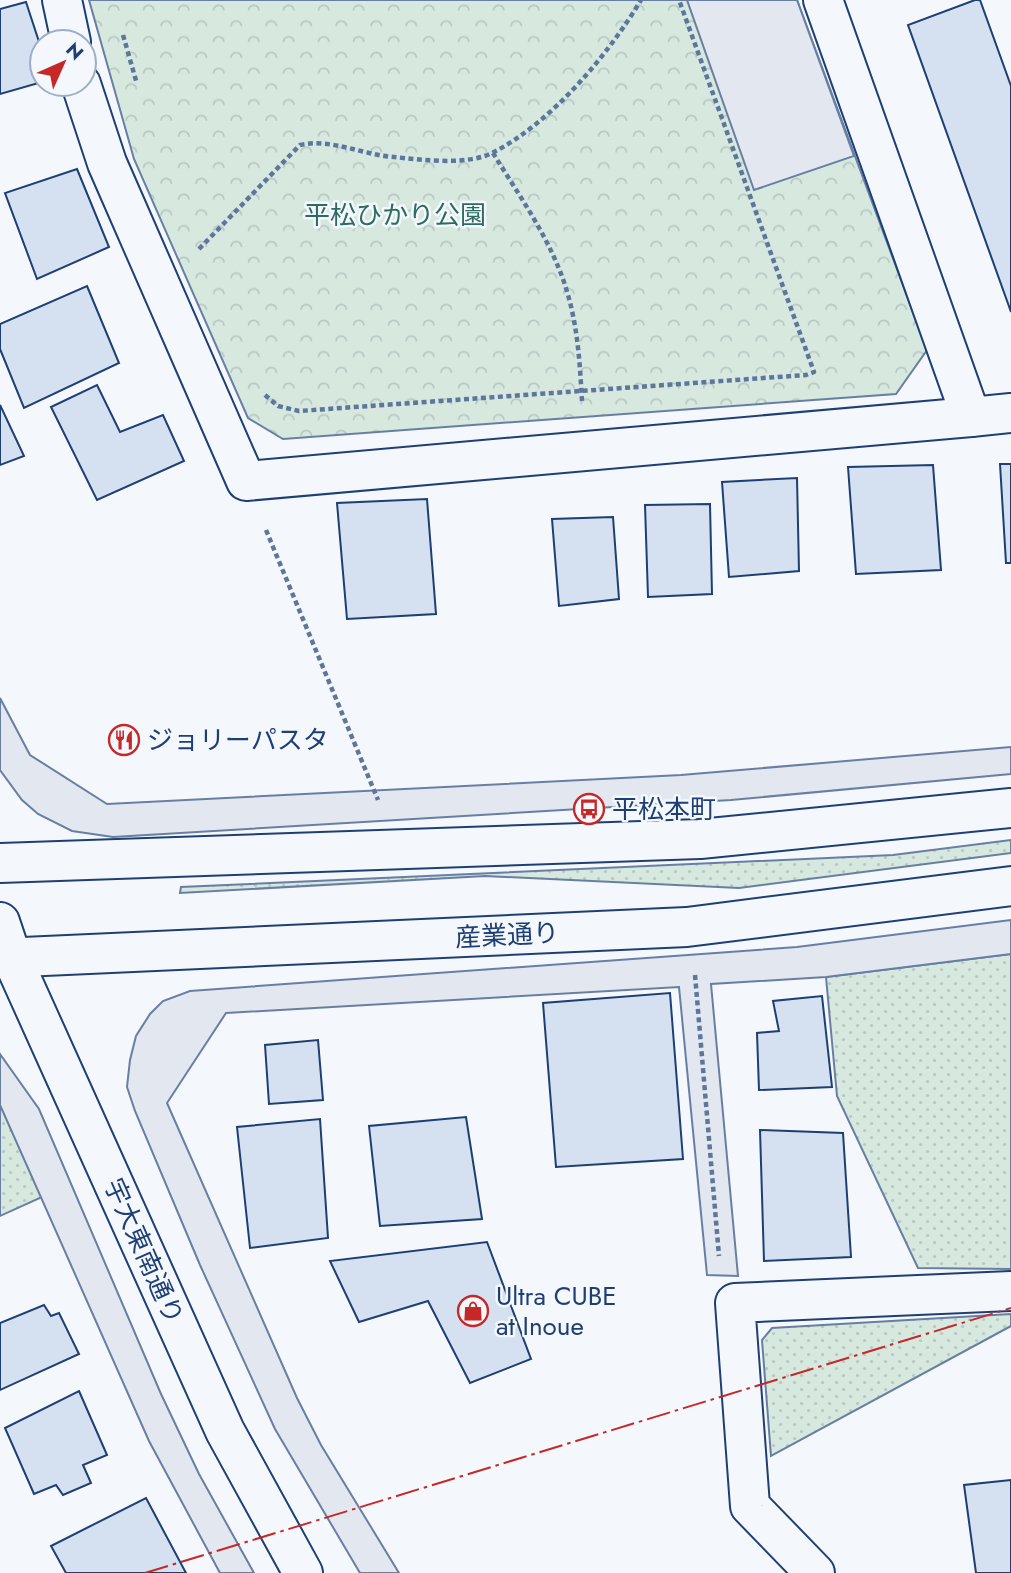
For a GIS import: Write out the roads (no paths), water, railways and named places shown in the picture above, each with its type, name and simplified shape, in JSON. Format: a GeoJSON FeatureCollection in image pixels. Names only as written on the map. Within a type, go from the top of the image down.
{"type":"FeatureCollection","features":[{"type":"Feature","properties":{"kind":"street"},"geometry":{"type":"LineString","coordinates":[[62,0],[68,28]]}},
{"type":"Feature","properties":{"kind":"street"},"geometry":{"type":"LineString","coordinates":[[823,0],[971,417]]}},
{"type":"Feature","properties":{"kind":"street"},"geometry":{"type":"LineString","coordinates":[[86,98],[107,163],[246,481],[1011,413]]}},
{"type":"Feature","properties":{"kind":"street"},"geometry":{"type":"LineString","coordinates":[[0,863],[700,839],[1011,808]]}},
{"type":"Feature","properties":{"kind":"street","name":"産業通り"},"geometry":{"type":"LineString","coordinates":[[6,958],[687,927],[1011,886]]}},
{"type":"Feature","properties":{"kind":"street","name":"宇大東南通り"},"geometry":{"type":"LineString","coordinates":[[0,922],[6,958],[225,1431],[303,1573]]}},
{"type":"Feature","properties":{"kind":"street"},"geometry":{"type":"LineString","coordinates":[[815,1573],[750,1506],[735,1303],[1011,1291]]}},
{"type":"Feature","properties":{"kind":"place","name":"ジョリーパスタ"},"geometry":{"type":"Point","coordinates":[124,740]}},
{"type":"Feature","properties":{"kind":"place","name":"平松本町"},"geometry":{"type":"Point","coordinates":[589,809]}},
{"type":"Feature","properties":{"kind":"place","name":"Ultra CUBE at Inoue"},"geometry":{"type":"Point","coordinates":[473,1311]}},
{"type":"Feature","properties":{"kind":"park label","name":"平松ひかり公園"},"geometry":{"type":"Point","coordinates":[395,215]}}]}
